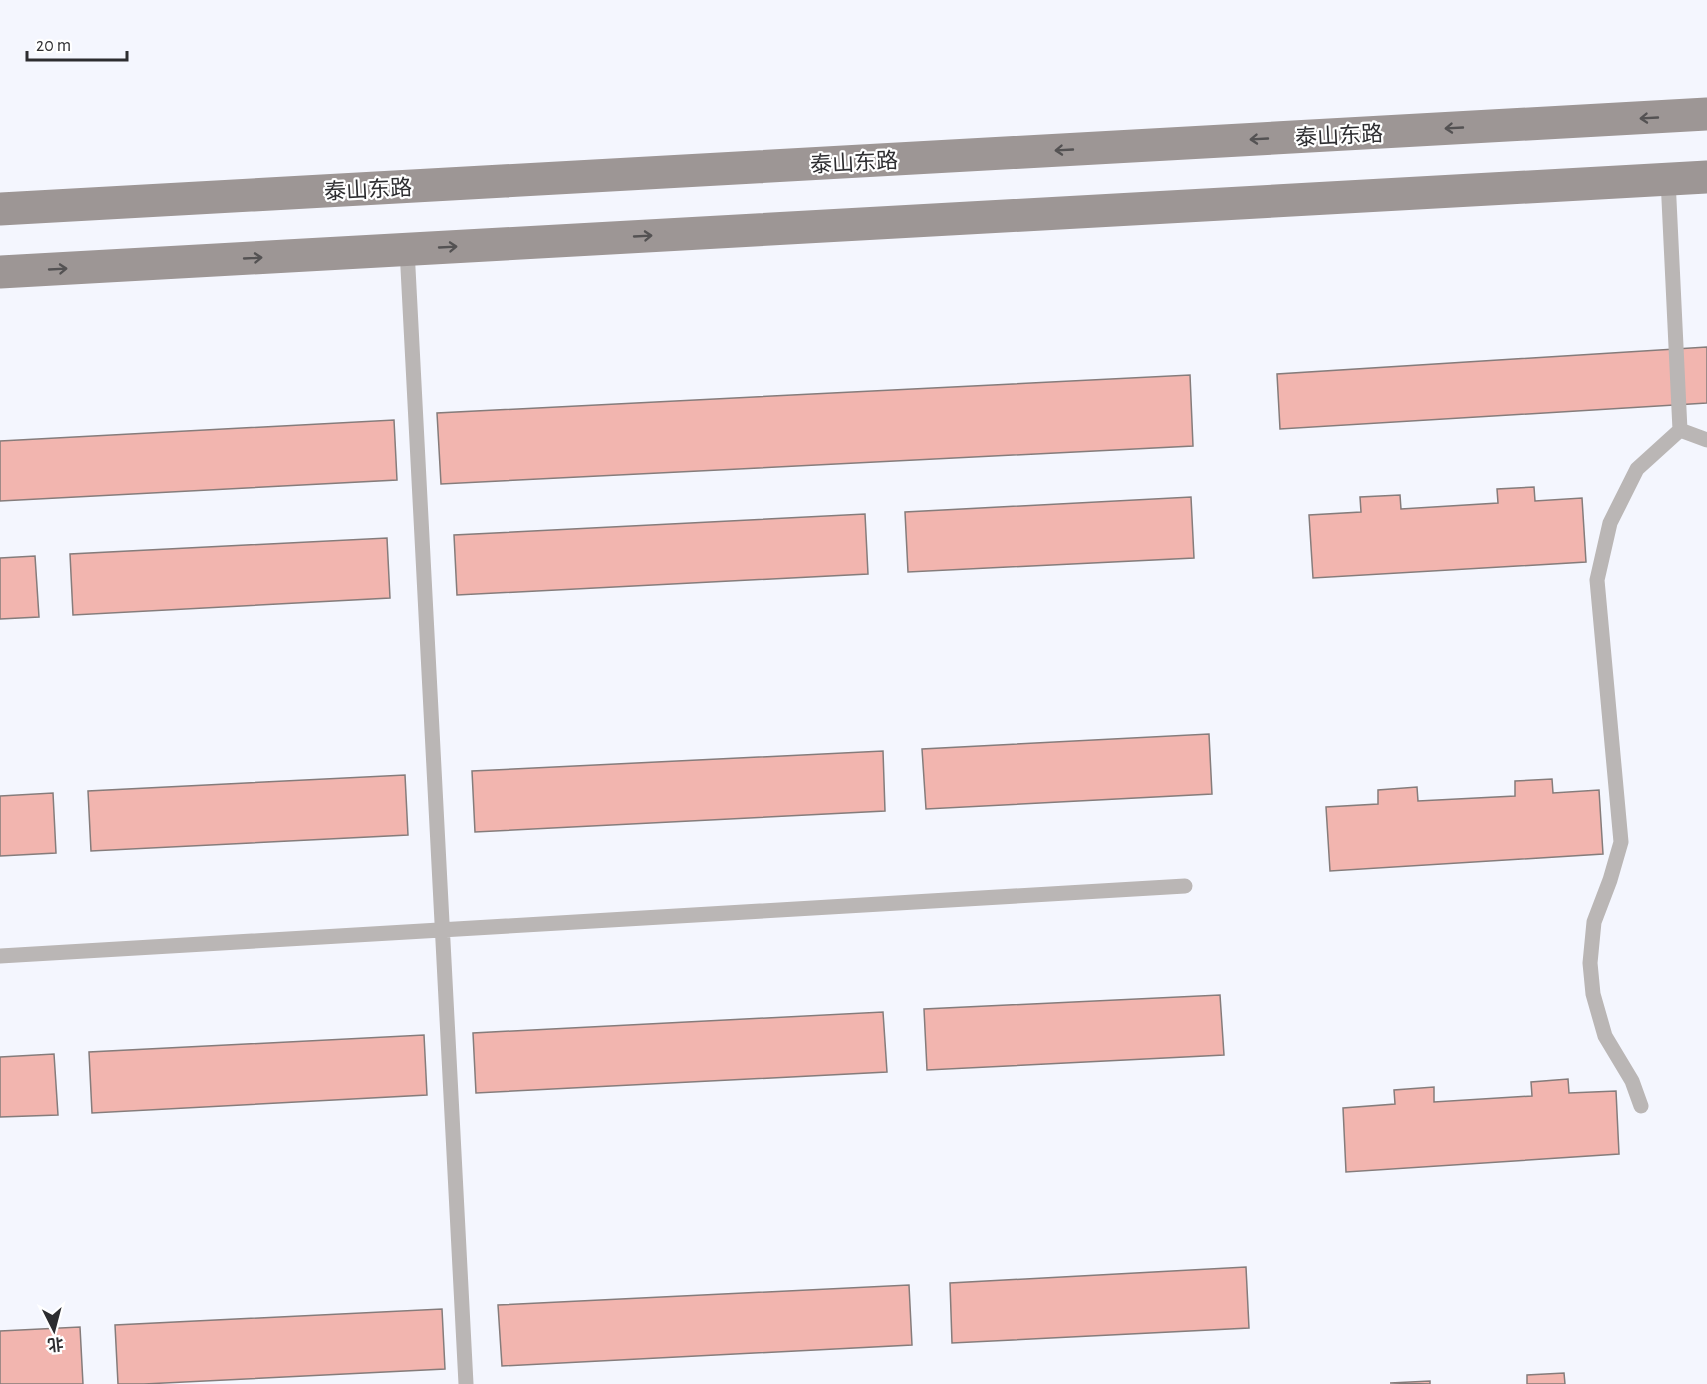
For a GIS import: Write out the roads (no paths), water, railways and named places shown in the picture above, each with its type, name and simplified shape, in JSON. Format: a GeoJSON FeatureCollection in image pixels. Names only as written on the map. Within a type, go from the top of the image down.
{"type":"FeatureCollection","features":[{"type":"Feature","properties":{"kind":"main road","name":"泰山东路"},"geometry":{"type":"LineString","coordinates":[[0,209],[1707,114]]}},
{"type":"Feature","properties":{"kind":"main road"},"geometry":{"type":"LineString","coordinates":[[0,272],[1707,177]]}},
{"type":"Feature","properties":{"kind":"lane"},"geometry":{"type":"LineString","coordinates":[[1641,1106],[1632,1081],[1605,1036],[1593,994],[1590,963],[1594,922],[1621,842],[1597,580],[1610,523],[1638,469],[1680,430],[1668,179]]}},
{"type":"Feature","properties":{"kind":"lane"},"geometry":{"type":"LineString","coordinates":[[406,249],[466,1384]]}},
{"type":"Feature","properties":{"kind":"lane"},"geometry":{"type":"LineString","coordinates":[[1680,430],[1707,440]]}},
{"type":"Feature","properties":{"kind":"lane"},"geometry":{"type":"LineString","coordinates":[[0,956],[1185,886]]}}]}
